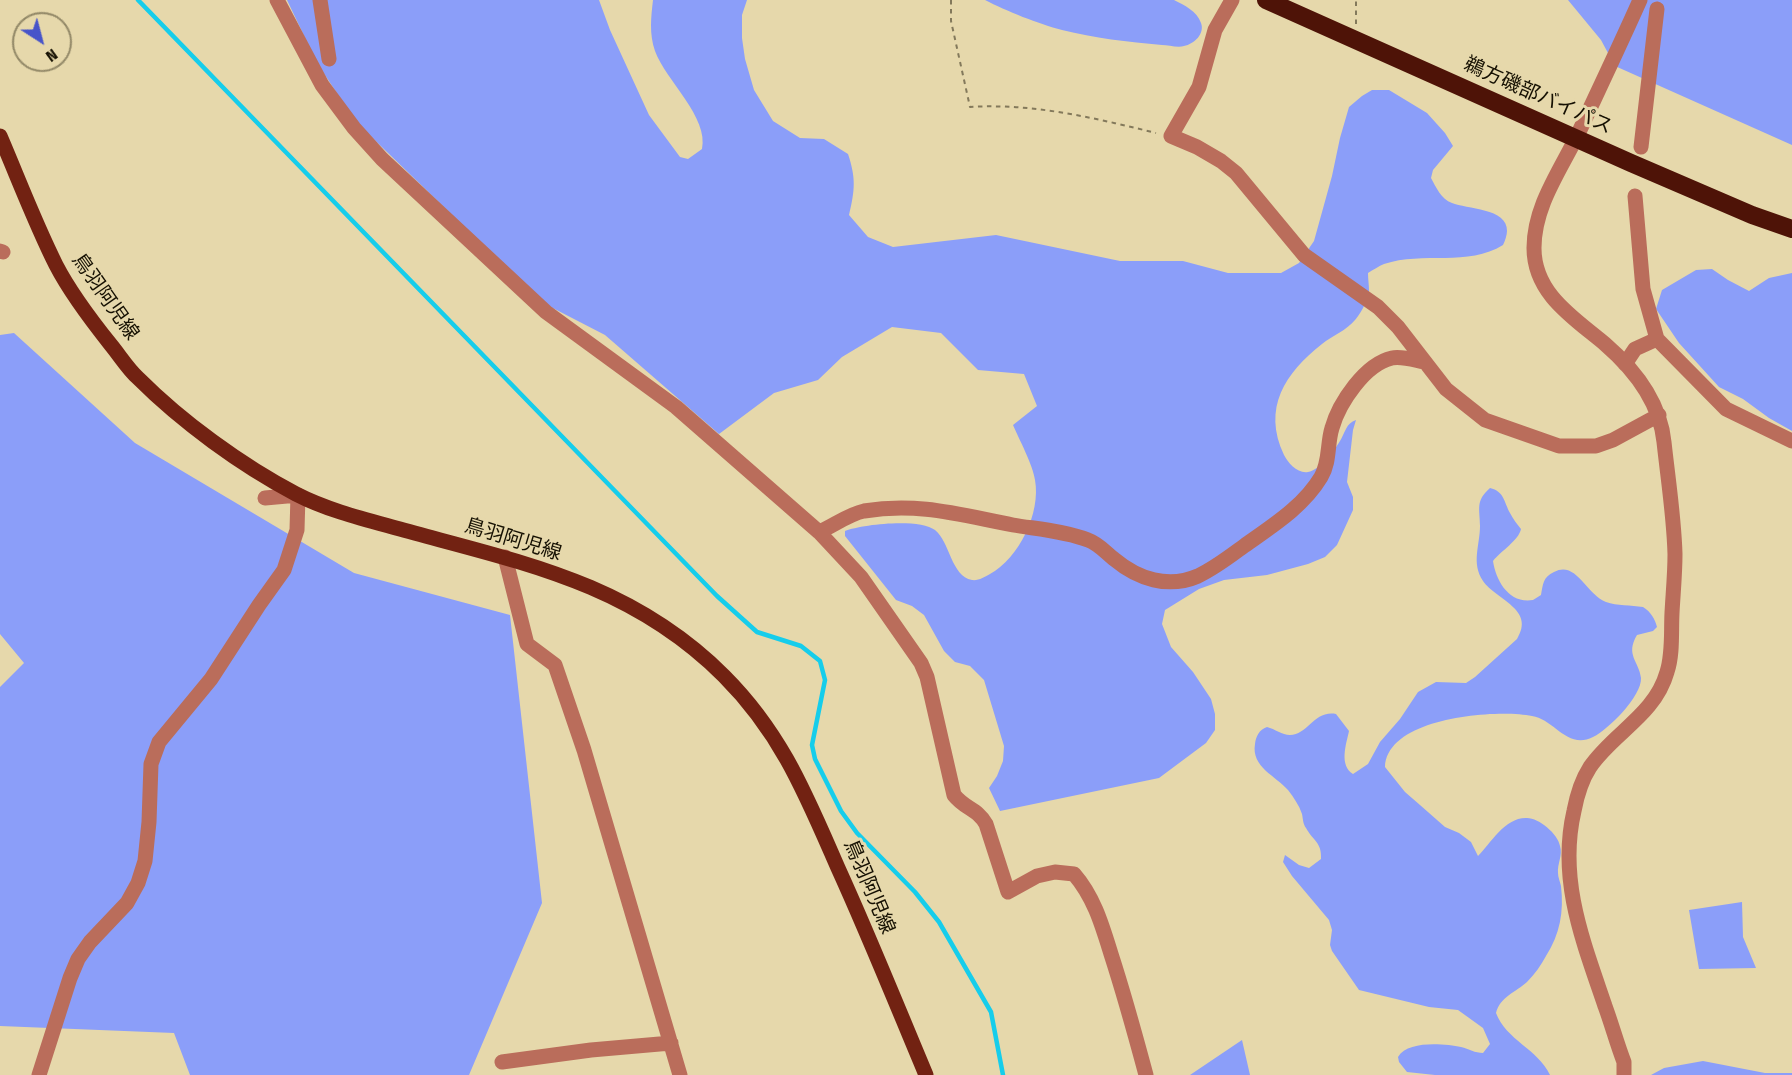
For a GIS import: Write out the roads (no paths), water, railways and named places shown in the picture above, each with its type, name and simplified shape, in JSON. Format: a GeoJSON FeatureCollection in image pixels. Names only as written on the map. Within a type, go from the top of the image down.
{"type":"FeatureCollection","features":[{"type":"Feature","properties":{"kind":"highway","name":"鵜方磯部バイパス"},"geometry":{"type":"LineString","coordinates":[[1266,0],[1752,215],[1792,229]]}},
{"type":"Feature","properties":{"kind":"main road","name":"鳥羽阿児線"},"geometry":{"type":"LineString","coordinates":[[0,136],[56,265],[80,304],[136,377],[206,437],[298,495],[394,528],[505,557],[579,582],[616,598],[656,620],[684,640],[724,676],[759,715],[798,776],[926,1075]]}},
{"type":"Feature","properties":{"kind":"street"},"geometry":{"type":"LineString","coordinates":[[277,0],[322,85],[354,128],[382,159],[546,312],[676,407],[819,532],[861,577],[921,663],[927,677],[954,795],[962,805],[981,815],[1008,892],[1037,876],[1055,872],[1074,874],[1084,885],[1097,910],[1120,981],[1146,1075]]}},
{"type":"Feature","properties":{"kind":"street"},"geometry":{"type":"LineString","coordinates":[[320,0],[329,59]]}},
{"type":"Feature","properties":{"kind":"street"},"geometry":{"type":"LineString","coordinates":[[1232,0],[1215,30],[1199,87],[1171,136],[1197,147],[1236,173],[1304,255],[1378,306],[1398,327],[1446,389],[1485,420],[1559,446],[1596,446],[1613,440],[1659,415]]}},
{"type":"Feature","properties":{"kind":"street"},"geometry":{"type":"LineString","coordinates":[[1624,1075],[1624,1062],[1576,918],[1568,867],[1568,836],[1580,786],[1591,765],[1645,713],[1659,694],[1668,671],[1675,555],[1663,433],[1659,415],[1650,397],[1625,364],[1548,294],[1538,273],[1534,252],[1535,227],[1546,195],[1576,138],[1640,0]]}},
{"type":"Feature","properties":{"kind":"street"},"geometry":{"type":"LineString","coordinates":[[1641,147],[1657,9]]}},
{"type":"Feature","properties":{"kind":"street"},"geometry":{"type":"LineString","coordinates":[[1635,196],[1643,289],[1657,339],[1726,409],[1792,441]]}},
{"type":"Feature","properties":{"kind":"street"},"geometry":{"type":"LineString","coordinates":[[1625,364],[1635,349],[1657,339]]}},
{"type":"Feature","properties":{"kind":"street"},"geometry":{"type":"LineString","coordinates":[[819,532],[861,512],[895,507],[944,510],[979,519],[1081,538],[1099,545],[1115,560],[1143,576],[1156,581],[1180,582],[1217,566],[1281,520],[1310,492],[1325,468],[1338,412],[1347,396],[1365,375],[1392,358],[1424,362]]}},
{"type":"Feature","properties":{"kind":"street"},"geometry":{"type":"LineString","coordinates":[[39,1075],[78,959],[90,942],[127,903],[138,883],[145,861],[151,764],[159,742],[211,680],[284,570],[297,530],[298,495],[265,498]]}},
{"type":"Feature","properties":{"kind":"street"},"geometry":{"type":"LineString","coordinates":[[505,557],[527,644],[555,665],[584,750],[680,1075]]}},
{"type":"Feature","properties":{"kind":"street"},"geometry":{"type":"LineString","coordinates":[[502,1062],[671,1042]]}},
{"type":"Feature","properties":{"kind":"waterway"},"geometry":{"type":"LineString","coordinates":[[138,0],[717,596],[757,632],[801,646],[820,661],[825,680],[812,745],[815,759],[841,811],[857,833],[915,892],[939,922],[991,1012],[1003,1075]]}}]}
